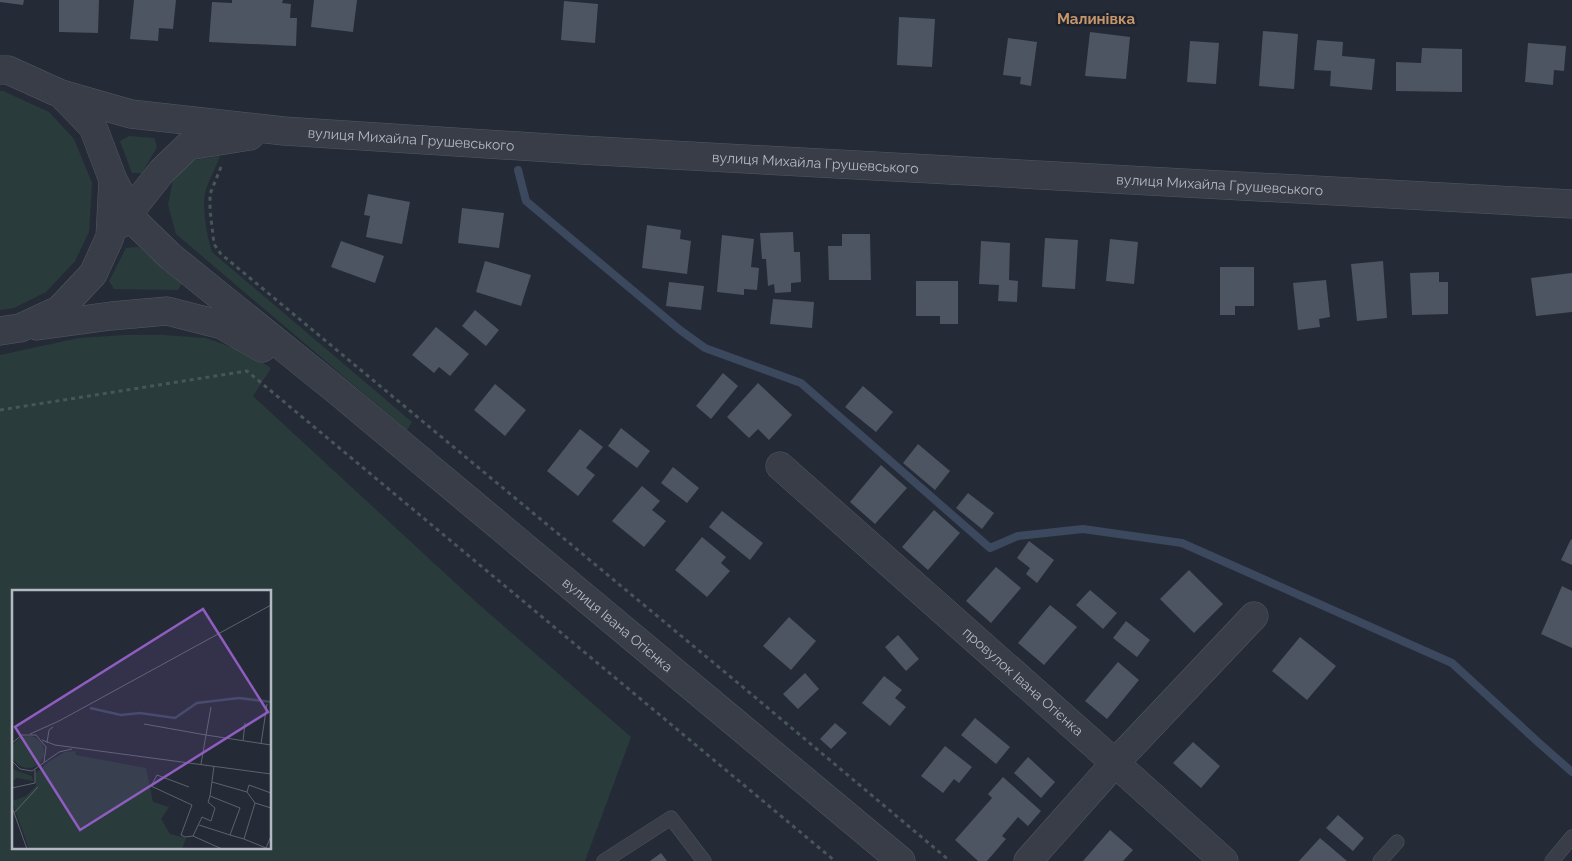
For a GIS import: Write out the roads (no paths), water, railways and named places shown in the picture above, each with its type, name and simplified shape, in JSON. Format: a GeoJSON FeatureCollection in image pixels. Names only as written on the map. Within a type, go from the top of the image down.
{"type":"FeatureCollection","features":[{"type":"Feature","properties":{"kind":"street"},"geometry":{"type":"LineString","coordinates":[[0,70],[8,70],[61,94],[93,127],[113,180],[136,223],[170,256],[335,389]]}},
{"type":"Feature","properties":{"kind":"street","name":"вулиця Михайла Грушевського"},"geometry":{"type":"LineString","coordinates":[[61,94],[131,114],[284,131],[591,151],[1572,204]]}},
{"type":"Feature","properties":{"kind":"street"},"geometry":{"type":"LineString","coordinates":[[10,330],[59,310],[93,274],[110,237],[162,172],[188,146],[284,131]]}},
{"type":"Feature","properties":{"kind":"street"},"geometry":{"type":"LineString","coordinates":[[110,237],[113,180]]}},
{"type":"Feature","properties":{"kind":"street"},"geometry":{"type":"LineString","coordinates":[[10,330],[111,316],[167,311],[222,325],[335,389]]}},
{"type":"Feature","properties":{"kind":"street","name":"вулиця Івана Огієнка"},"geometry":{"type":"LineString","coordinates":[[335,389],[901,861]]}},
{"type":"Feature","properties":{"kind":"street","name":"провулок Івана Огієнка"},"geometry":{"type":"LineString","coordinates":[[780,466],[1224,861]]}},
{"type":"Feature","properties":{"kind":"street"},"geometry":{"type":"LineString","coordinates":[[1028,861],[1115,763],[1254,616]]}},
{"type":"Feature","properties":{"kind":"lane"},"geometry":{"type":"LineString","coordinates":[[604,861],[671,818],[704,861]]}},
{"type":"Feature","properties":{"kind":"lane"},"geometry":{"type":"LineString","coordinates":[[1552,861],[1572,837]]}},
{"type":"Feature","properties":{"kind":"lane"},"geometry":{"type":"LineString","coordinates":[[1380,861],[1397,842]]}},
{"type":"Feature","properties":{"kind":"waterway"},"geometry":{"type":"LineString","coordinates":[[518,170],[526,201],[680,330],[705,348],[801,383],[990,548],[1018,536],[1083,529],[1182,543],[1452,663],[1572,772]]}},
{"type":"Feature","properties":{"kind":"district","name":"Малинівка"},"geometry":{"type":"Point","coordinates":[1096,19]}}]}
